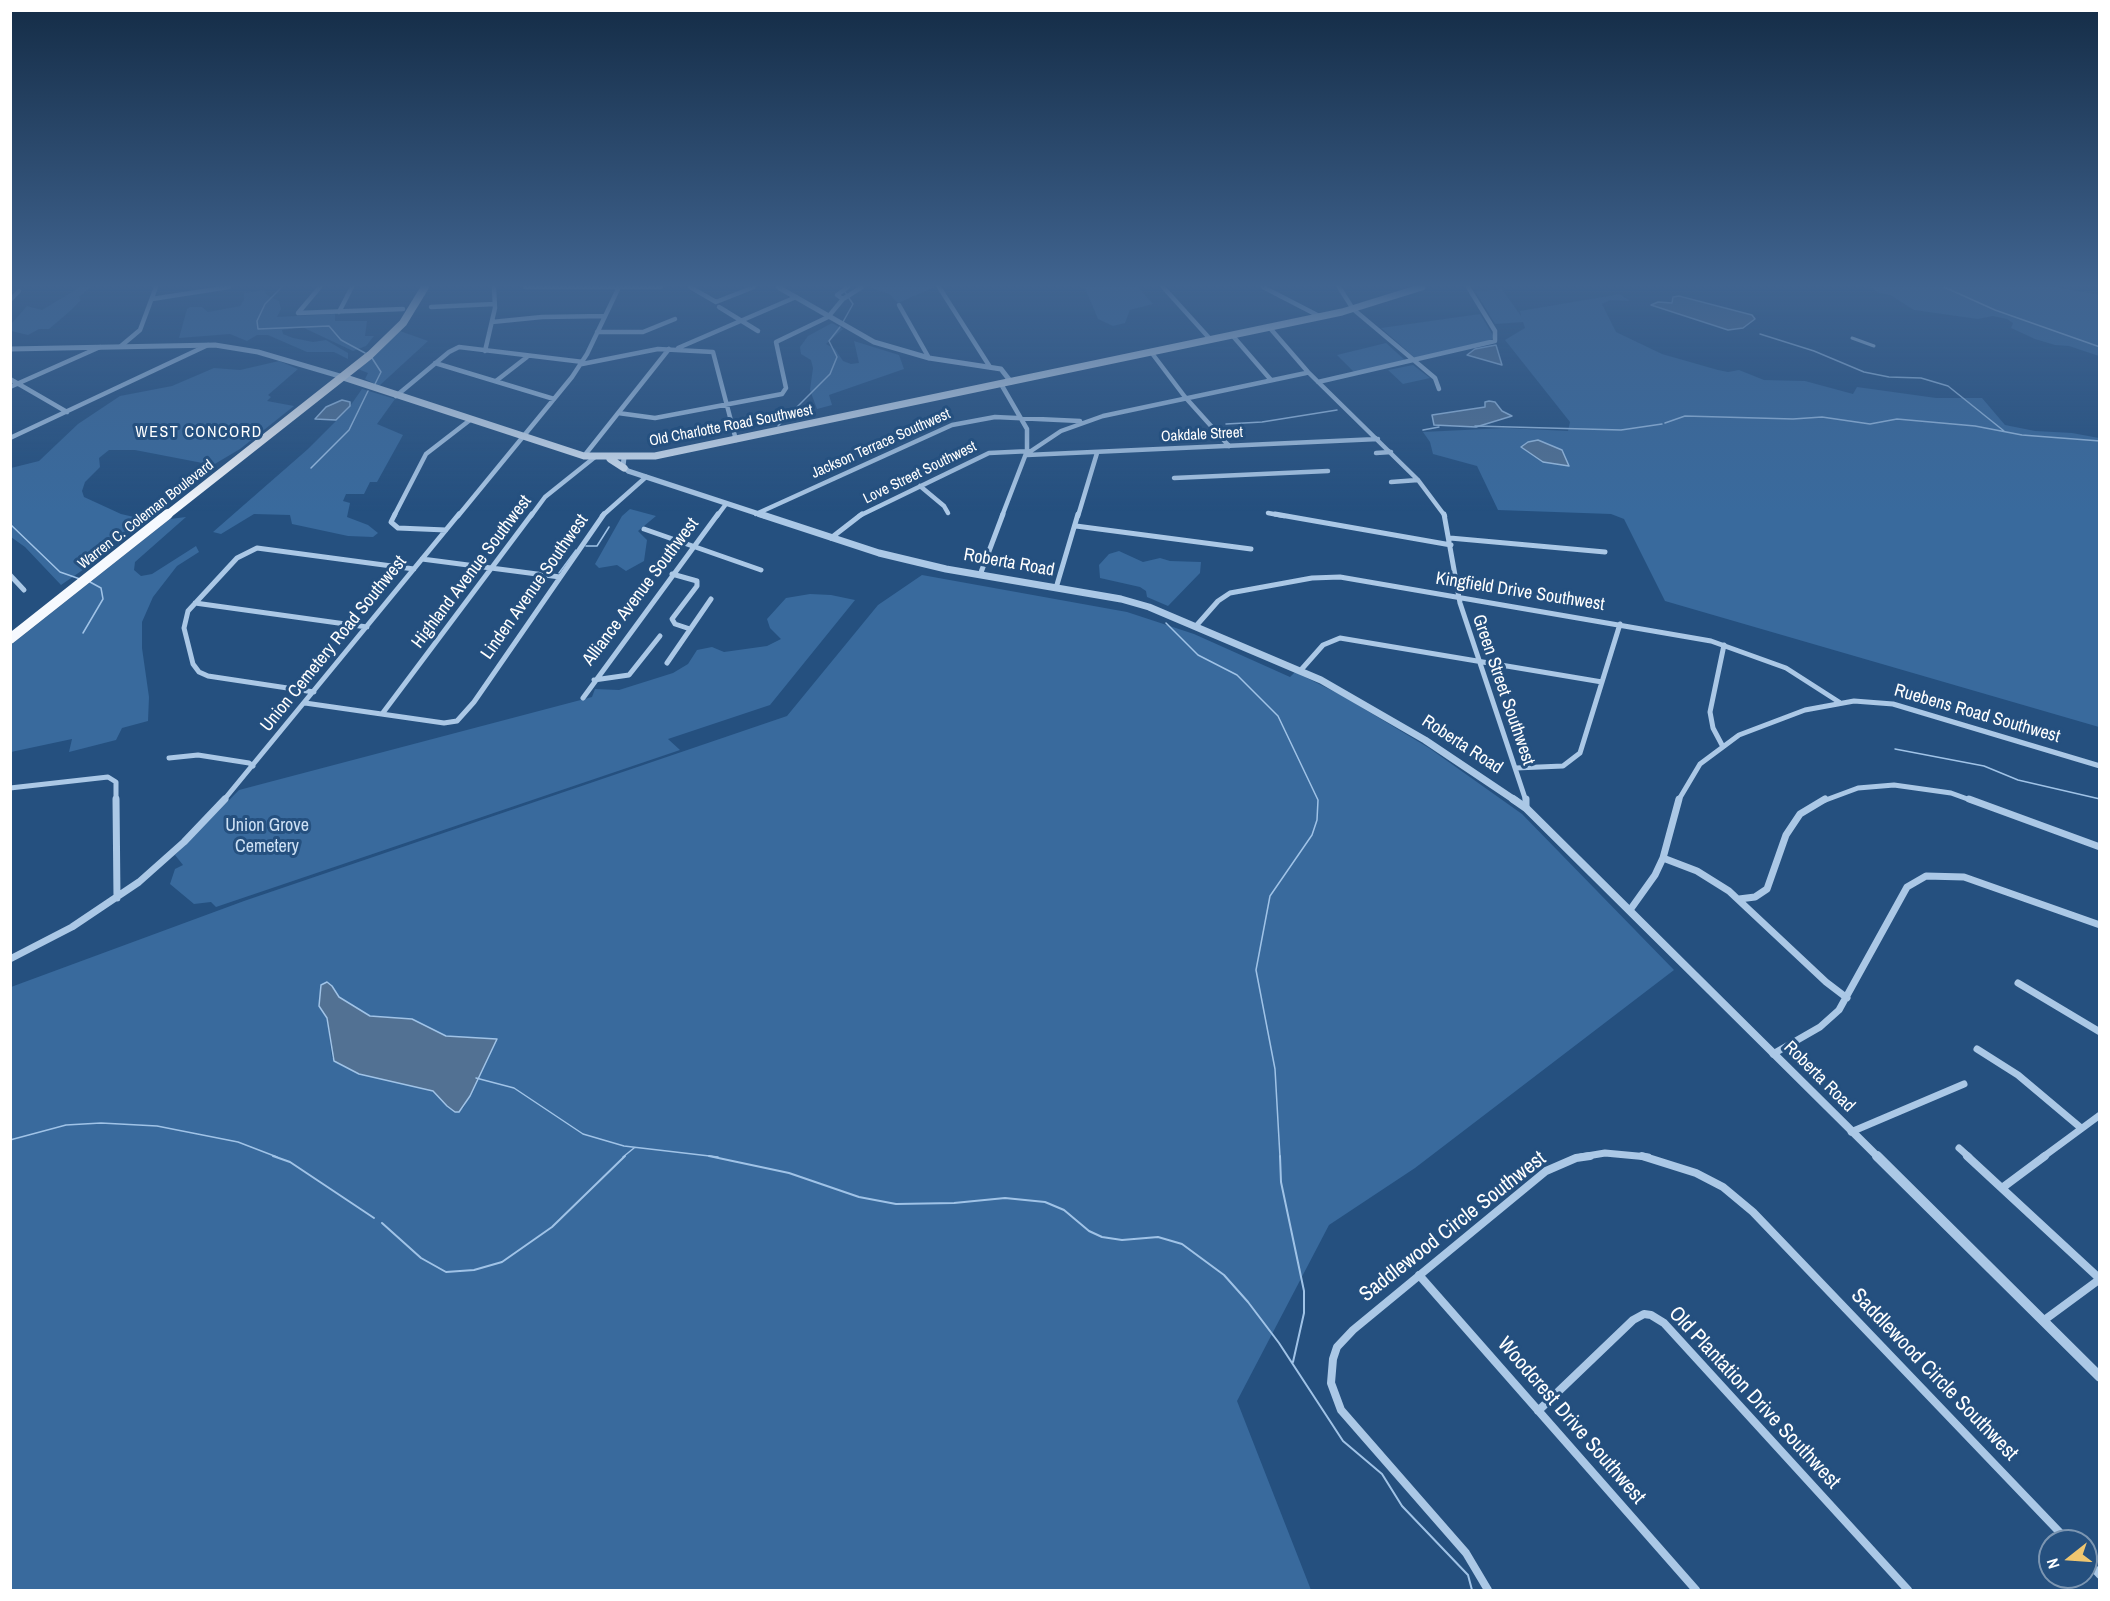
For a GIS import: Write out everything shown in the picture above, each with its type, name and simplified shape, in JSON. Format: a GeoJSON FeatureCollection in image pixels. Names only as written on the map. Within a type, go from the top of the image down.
{"type":"FeatureCollection","features":[{"type":"Feature","properties":{"kind":"highway","name":"Warren C. Coleman Boulevard"},"geometry":{"type":"LineString","coordinates":[[10,639],[362,362]]}},
{"type":"Feature","properties":{"kind":"main road","name":"Old Charlotte Road Southwest"},"geometry":{"type":"LineString","coordinates":[[343,377],[584,456],[624,458],[662,454],[736,440],[1106,362]]}},
{"type":"Feature","properties":{"kind":"main road"},"geometry":{"type":"LineString","coordinates":[[599,457],[624,468]]}},
{"type":"Feature","properties":{"kind":"street"},"geometry":{"type":"LineString","coordinates":[[10,387],[68,362]]}},
{"type":"Feature","properties":{"kind":"street"},"geometry":{"type":"LineString","coordinates":[[10,438],[173,362]]}},
{"type":"Feature","properties":{"kind":"street","name":"Old Charlotte Road Southwest"},"geometry":{"type":"LineString","coordinates":[[291,362],[343,377]]}},
{"type":"Feature","properties":{"kind":"street"},"geometry":{"type":"LineString","coordinates":[[496,381],[521,362]]}},
{"type":"Feature","properties":{"kind":"street"},"geometry":{"type":"LineString","coordinates":[[570,362],[588,362]]}},
{"type":"Feature","properties":{"kind":"street"},"geometry":{"type":"LineString","coordinates":[[584,456],[661,362]]}},
{"type":"Feature","properties":{"kind":"street"},"geometry":{"type":"LineString","coordinates":[[716,362],[736,440]]}},
{"type":"Feature","properties":{"kind":"street"},"geometry":{"type":"LineString","coordinates":[[618,414],[655,418],[785,392],[781,362]]}},
{"type":"Feature","properties":{"kind":"street"},"geometry":{"type":"LineString","coordinates":[[954,362],[1000,369],[1011,382]]}},
{"type":"Feature","properties":{"kind":"street"},"geometry":{"type":"LineString","coordinates":[[987,362],[990,367]]}},
{"type":"Feature","properties":{"kind":"street"},"geometry":{"type":"LineString","coordinates":[[1158,362],[1187,399],[1229,446]]}},
{"type":"Feature","properties":{"kind":"street"},"geometry":{"type":"LineString","coordinates":[[1255,362],[1271,380]]}},
{"type":"Feature","properties":{"kind":"street","name":"Green Street Southwest"},"geometry":{"type":"LineString","coordinates":[[1298,362],[1391,452],[1442,509],[1450,538],[1459,597],[1478,660],[1516,768],[1526,800],[1526,808]]}},
{"type":"Feature","properties":{"kind":"street"},"geometry":{"type":"LineString","coordinates":[[1318,382],[1415,362],[1435,378],[1439,389]]}},
{"type":"Feature","properties":{"kind":"street"},"geometry":{"type":"LineString","coordinates":[[396,396],[435,363],[554,399]]}},
{"type":"Feature","properties":{"kind":"street","name":"Union Cemetery Road Southwest"},"geometry":{"type":"LineString","coordinates":[[10,959],[72,927],[117,898],[184,842],[306,703],[582,363]]}},
{"type":"Feature","properties":{"kind":"street","name":"Jackson Terrace Southwest"},"geometry":{"type":"LineString","coordinates":[[1027,453],[1061,431],[1092,420],[1307,373]]}},
{"type":"Feature","properties":{"kind":"street"},"geometry":{"type":"LineString","coordinates":[[10,379],[68,412]]}},
{"type":"Feature","properties":{"kind":"street"},"geometry":{"type":"LineString","coordinates":[[980,575],[1027,453],[1028,433],[1022,418],[1001,384]]}},
{"type":"Feature","properties":{"kind":"street","name":"Jackson Terrace Southwest"},"geometry":{"type":"LineString","coordinates":[[756,514],[940,429],[986,418],[1092,420]]}},
{"type":"Feature","properties":{"kind":"street"},"geometry":{"type":"LineString","coordinates":[[446,530],[398,528],[391,522],[426,454],[470,420]]}},
{"type":"Feature","properties":{"kind":"street","name":"Oakdale Street"},"geometry":{"type":"LineString","coordinates":[[1027,453],[1097,453],[1378,439]]}},
{"type":"Feature","properties":{"kind":"street"},"geometry":{"type":"LineString","coordinates":[[1376,453],[1391,452]]}},
{"type":"Feature","properties":{"kind":"street","name":"Love Street Southwest"},"geometry":{"type":"LineString","coordinates":[[831,538],[854,518],[989,453],[1027,453]]}},
{"type":"Feature","properties":{"kind":"street"},"geometry":{"type":"LineString","coordinates":[[1056,588],[1097,453]]}},
{"type":"Feature","properties":{"kind":"street","name":"Highland Avenue Southwest"},"geometry":{"type":"LineString","coordinates":[[382,714],[545,497],[599,457]]}},
{"type":"Feature","properties":{"kind":"street"},"geometry":{"type":"LineString","coordinates":[[624,458],[624,468]]}},
{"type":"Feature","properties":{"kind":"street","name":"Roberta Road"},"geometry":{"type":"LineString","coordinates":[[624,468],[756,514],[892,557],[1130,602],[1196,626],[1300,671],[1392,720],[1526,808],[2100,1377]]}},
{"type":"Feature","properties":{"kind":"street"},"geometry":{"type":"LineString","coordinates":[[1174,478],[1328,471]]}},
{"type":"Feature","properties":{"kind":"street","name":"Linden Avenue Southwest"},"geometry":{"type":"LineString","coordinates":[[382,714],[444,723],[457,721],[474,702],[607,510],[646,477]]}},
{"type":"Feature","properties":{"kind":"street"},"geometry":{"type":"LineString","coordinates":[[1391,482],[1418,480]]}},
{"type":"Feature","properties":{"kind":"street"},"geometry":{"type":"LineString","coordinates":[[920,486],[944,506],[948,513]]}},
{"type":"Feature","properties":{"kind":"street","name":"Alliance Avenue Southwest"},"geometry":{"type":"LineString","coordinates":[[583,698],[672,574],[726,504]]}},
{"type":"Feature","properties":{"kind":"street"},"geometry":{"type":"LineString","coordinates":[[1268,513],[1451,545]]}},
{"type":"Feature","properties":{"kind":"street"},"geometry":{"type":"LineString","coordinates":[[1076,526],[1251,549]]}},
{"type":"Feature","properties":{"kind":"street"},"geometry":{"type":"LineString","coordinates":[[644,529],[761,570]]}},
{"type":"Feature","properties":{"kind":"street"},"geometry":{"type":"LineString","coordinates":[[1450,538],[1605,552]]}},
{"type":"Feature","properties":{"kind":"street"},"geometry":{"type":"LineString","coordinates":[[314,692],[243,682],[199,672],[193,664],[184,628],[187,614],[237,558],[257,548],[414,568]]}},
{"type":"Feature","properties":{"kind":"street"},"geometry":{"type":"LineString","coordinates":[[422,559],[560,576]]}},
{"type":"Feature","properties":{"kind":"street"},"geometry":{"type":"LineString","coordinates":[[672,574],[697,581],[696,586],[672,619],[675,624],[690,629]]}},
{"type":"Feature","properties":{"kind":"street"},"geometry":{"type":"LineString","coordinates":[[10,575],[24,590]]}},
{"type":"Feature","properties":{"kind":"street","name":"Kingfield Drive Southwest"},"geometry":{"type":"LineString","coordinates":[[1196,626],[1218,601],[1230,593],[1312,578],[1340,577],[1620,624],[1724,645],[1786,668],[1839,702]]}},
{"type":"Feature","properties":{"kind":"street"},"geometry":{"type":"LineString","coordinates":[[668,663],[711,599]]}},
{"type":"Feature","properties":{"kind":"street"},"geometry":{"type":"LineString","coordinates":[[195,603],[368,627]]}},
{"type":"Feature","properties":{"kind":"street"},"geometry":{"type":"LineString","coordinates":[[1516,768],[1551,769],[1568,765],[1580,753],[1620,624]]}},
{"type":"Feature","properties":{"kind":"street"},"geometry":{"type":"LineString","coordinates":[[594,680],[629,675],[660,636]]}},
{"type":"Feature","properties":{"kind":"street"},"geometry":{"type":"LineString","coordinates":[[1300,671],[1323,645],[1340,638],[1602,682]]}},
{"type":"Feature","properties":{"kind":"street"},"geometry":{"type":"LineString","coordinates":[[1722,745],[1713,728],[1710,705],[1724,645]]}},
{"type":"Feature","properties":{"kind":"street","name":"Ruebens Road Southwest"},"geometry":{"type":"LineString","coordinates":[[1630,910],[1663,858],[1680,795],[1687,781],[1700,764],[1722,745],[1774,720],[1839,702],[1874,701],[1902,706],[2100,766]]}},
{"type":"Feature","properties":{"kind":"street"},"geometry":{"type":"LineString","coordinates":[[306,703],[382,714]]}},
{"type":"Feature","properties":{"kind":"street"},"geometry":{"type":"LineString","coordinates":[[169,758],[198,755],[249,763],[253,766]]}},
{"type":"Feature","properties":{"kind":"street"},"geometry":{"type":"LineString","coordinates":[[10,788],[90,777],[108,777],[116,782],[117,898]]}},
{"type":"Feature","properties":{"kind":"street"},"geometry":{"type":"LineString","coordinates":[[1739,899],[1755,897],[1767,889],[1786,835],[1800,814],[1833,795],[1858,788],[1893,785],[1951,793],[2100,847]]}},
{"type":"Feature","properties":{"kind":"street"},"geometry":{"type":"LineString","coordinates":[[1663,858],[1697,871],[1739,899],[1826,982],[1847,998]]}},
{"type":"Feature","properties":{"kind":"street"},"geometry":{"type":"LineString","coordinates":[[1773,1054],[1820,1027],[1833,1016],[1847,998],[1907,887],[1926,876],[1964,877],[2100,925]]}},
{"type":"Feature","properties":{"kind":"street"},"geometry":{"type":"LineString","coordinates":[[2018,983],[2100,1032]]}},
{"type":"Feature","properties":{"kind":"street"},"geometry":{"type":"LineString","coordinates":[[1977,1049],[2023,1078],[2081,1128]]}},
{"type":"Feature","properties":{"kind":"street"},"geometry":{"type":"LineString","coordinates":[[1851,1132],[1964,1084]]}},
{"type":"Feature","properties":{"kind":"street"},"geometry":{"type":"LineString","coordinates":[[2002,1188],[2100,1115]]}},
{"type":"Feature","properties":{"kind":"street"},"geometry":{"type":"LineString","coordinates":[[1959,1148],[2100,1279],[2042,1321]]}},
{"type":"Feature","properties":{"kind":"street","name":"Saddlewood Circle Southwest"},"geometry":{"type":"LineString","coordinates":[[1488,1590],[1466,1553],[1448,1531],[1350,1423],[1341,1410],[1331,1383],[1331,1370],[1337,1347],[1353,1330],[1546,1171],[1566,1162],[1595,1154],[1635,1154],[1665,1161],[1723,1187],[1760,1219],[2057,1529]]}},
{"type":"Feature","properties":{"kind":"street","name":"Woodcrest Drive Southwest"},"geometry":{"type":"LineString","coordinates":[[1419,1275],[1696,1590]]}},
{"type":"Feature","properties":{"kind":"street","name":"Old Plantation Drive Southwest"},"geometry":{"type":"LineString","coordinates":[[1538,1411],[1633,1320],[1644,1314],[1652,1315],[1672,1332],[1908,1590]]}},
{"type":"Feature","properties":{"kind":"green space"},"geometry":{"type":"Polygon","coordinates":[[[276,362],[298,369],[268,395],[271,397],[267,401],[294,406],[240,449],[213,465],[135,450],[109,450],[99,458],[100,467],[85,482],[82,491],[84,497],[121,514],[134,517],[140,523],[131,532],[106,548],[90,565],[61,585],[25,547],[11,537],[11,468],[39,461],[78,424],[120,396],[172,386],[214,368],[240,370],[276,362]]]}},
{"type":"Feature","properties":{"kind":"green space"},"geometry":{"type":"Polygon","coordinates":[[[366,362],[405,362],[379,386],[365,379],[368,373],[358,369],[366,362]]]}},
{"type":"Feature","properties":{"kind":"green space"},"geometry":{"type":"Polygon","coordinates":[[[811,362],[845,362],[851,364],[859,362],[901,362],[904,369],[829,395],[832,405],[817,409],[810,390],[813,368],[811,362]]]}},
{"type":"Feature","properties":{"kind":"green space"},"geometry":{"type":"Polygon","coordinates":[[[1344,362],[1403,362],[1355,373],[1344,362]]]}},
{"type":"Feature","properties":{"kind":"green space"},"geometry":{"type":"Polygon","coordinates":[[[1522,362],[1689,362],[1728,372],[1739,370],[1764,380],[1805,381],[1853,394],[1857,387],[1936,398],[1982,398],[2005,425],[2035,431],[2072,433],[2099,438],[2099,727],[1665,601],[1624,519],[1611,514],[1498,510],[1477,466],[1433,454],[1430,442],[1423,432],[1506,428],[1568,431],[1570,422],[1522,362]]]}},
{"type":"Feature","properties":{"kind":"green space"},"geometry":{"type":"Polygon","coordinates":[[[1413,365],[1430,378],[1403,384],[1388,370],[1413,365]]]}},
{"type":"Feature","properties":{"kind":"green space"},"geometry":{"type":"Polygon","coordinates":[[[362,389],[395,399],[377,424],[403,435],[377,482],[370,482],[364,494],[346,494],[343,501],[350,503],[347,517],[368,525],[378,533],[373,537],[348,536],[292,524],[290,515],[254,514],[221,534],[213,532],[308,449],[348,409],[362,389]]]}},
{"type":"Feature","properties":{"kind":"green space"},"geometry":{"type":"Polygon","coordinates":[[[630,509],[656,516],[638,531],[647,540],[644,561],[626,571],[617,565],[599,568],[595,564],[622,516],[630,509]]]}},
{"type":"Feature","properties":{"kind":"green space"},"geometry":{"type":"Polygon","coordinates":[[[186,517],[135,562],[134,570],[141,576],[152,574],[196,546],[199,552],[177,566],[153,597],[142,622],[142,648],[149,697],[148,721],[122,728],[116,740],[69,752],[72,739],[11,752],[11,645],[170,519],[186,517]]]}},
{"type":"Feature","properties":{"kind":"green space"},"geometry":{"type":"Polygon","coordinates":[[[1119,551],[1143,562],[1160,558],[1170,561],[1201,562],[1200,573],[1168,606],[1147,597],[1146,591],[1140,587],[1100,578],[1099,565],[1109,554],[1119,551]]]}},
{"type":"Feature","properties":{"kind":"green space"},"geometry":{"type":"Polygon","coordinates":[[[922,575],[1127,612],[1194,634],[1290,677],[1295,672],[1341,695],[1429,748],[1522,814],[1674,970],[1415,1168],[1329,1225],[1237,1401],[1311,1590],[11,1590],[11,987],[244,901],[787,716],[878,605],[922,575]],[[321,985],[319,1006],[327,1018],[332,1058],[433,1091],[447,1106],[459,1112],[464,1107],[497,1039],[446,1036],[412,1019],[370,1016],[339,997],[332,986],[321,985]]]}},
{"type":"Feature","properties":{"kind":"green space","name":"Union Grove Cemetery"},"geometry":{"type":"Polygon","coordinates":[[[810,594],[855,600],[770,705],[668,739],[680,750],[216,907],[211,902],[194,904],[170,884],[175,869],[183,865],[175,855],[239,790],[592,697],[595,689],[619,690],[673,673],[688,664],[697,650],[712,647],[724,652],[767,646],[781,639],[770,628],[767,619],[786,598],[810,594]]]}},
{"type":"Feature","properties":{"kind":"shaded area"},"geometry":{"type":"Polygon","coordinates":[[[342,400],[350,402],[350,406],[336,420],[315,419],[326,407],[342,400]]]}},
{"type":"Feature","properties":{"kind":"shaded area"},"geometry":{"type":"Polygon","coordinates":[[[1485,402],[1495,402],[1502,411],[1512,416],[1476,427],[1434,425],[1432,415],[1485,407],[1485,402]]]}},
{"type":"Feature","properties":{"kind":"shaded area"},"geometry":{"type":"Polygon","coordinates":[[[1538,440],[1562,450],[1569,466],[1543,462],[1521,447],[1528,442],[1538,440]]]}},
{"type":"Feature","properties":{"kind":"shaded area"},"geometry":{"type":"Polygon","coordinates":[[[327,982],[339,997],[370,1016],[412,1019],[446,1036],[497,1039],[470,1096],[459,1112],[447,1106],[433,1091],[359,1074],[334,1061],[327,1018],[319,1006],[321,985],[327,982]]]}},
{"type":"Feature","properties":{"kind":"waterway"},"geometry":{"type":"LineString","coordinates":[[374,362],[381,372],[375,384]]}},
{"type":"Feature","properties":{"kind":"waterway"},"geometry":{"type":"LineString","coordinates":[[778,426],[830,374],[835,362]]}},
{"type":"Feature","properties":{"kind":"waterway"},"geometry":{"type":"LineString","coordinates":[[1840,362],[1864,372],[1889,377],[1921,378],[1948,386],[2004,431]]}},
{"type":"Feature","properties":{"kind":"waterway"},"geometry":{"type":"LineString","coordinates":[[311,468],[349,430],[368,391]]}},
{"type":"Feature","properties":{"kind":"waterway"},"geometry":{"type":"LineString","coordinates":[[1226,424],[1262,422],[1337,410]]}},
{"type":"Feature","properties":{"kind":"waterway"},"geometry":{"type":"LineString","coordinates":[[1665,423],[1685,416],[1793,419],[1822,417],[1870,424],[1897,419],[1975,426],[2022,435],[2100,441]]}},
{"type":"Feature","properties":{"kind":"waterway"},"geometry":{"type":"LineString","coordinates":[[1475,426],[1621,430],[1662,424]]}},
{"type":"Feature","properties":{"kind":"waterway"},"geometry":{"type":"LineString","coordinates":[[1423,430],[1439,427]]}},
{"type":"Feature","properties":{"kind":"waterway"},"geometry":{"type":"LineString","coordinates":[[10,524],[60,572],[80,579]]}},
{"type":"Feature","properties":{"kind":"waterway"},"geometry":{"type":"LineString","coordinates":[[586,546],[597,546],[609,527]]}},
{"type":"Feature","properties":{"kind":"waterway"},"geometry":{"type":"LineString","coordinates":[[559,573],[576,550]]}},
{"type":"Feature","properties":{"kind":"waterway"},"geometry":{"type":"LineString","coordinates":[[83,633],[103,599],[101,588],[90,582]]}},
{"type":"Feature","properties":{"kind":"waterway"},"geometry":{"type":"LineString","coordinates":[[1166,623],[1198,655],[1237,675],[1278,716],[1318,800],[1317,820],[1312,835],[1270,896],[1256,970],[1275,1069],[1280,1157]]}},
{"type":"Feature","properties":{"kind":"waterway"},"geometry":{"type":"LineString","coordinates":[[1895,749],[1984,766],[2018,780],[2100,799]]}},
{"type":"Feature","properties":{"kind":"waterway"},"geometry":{"type":"LineString","coordinates":[[476,1078],[514,1088],[583,1134],[624,1146],[718,1157]]}},
{"type":"Feature","properties":{"kind":"waterway"},"geometry":{"type":"LineString","coordinates":[[10,1140],[66,1125],[101,1123],[157,1126],[238,1142],[277,1157]]}},
{"type":"Feature","properties":{"kind":"waterway"},"geometry":{"type":"LineString","coordinates":[[623,1157],[634,1148]]}},
{"type":"Feature","properties":{"kind":"waterway"},"geometry":{"type":"LineString","coordinates":[[273,1156],[290,1162],[374,1218]]}},
{"type":"Feature","properties":{"kind":"waterway"},"geometry":{"type":"LineString","coordinates":[[382,1223],[421,1258],[446,1272],[474,1270],[502,1262],[552,1227],[625,1156]]}},
{"type":"Feature","properties":{"kind":"waterway"},"geometry":{"type":"LineString","coordinates":[[709,1156],[789,1173],[859,1197],[896,1204],[954,1203],[1005,1198],[1045,1202],[1064,1210],[1089,1231],[1102,1237],[1122,1240],[1158,1237],[1182,1244],[1224,1275],[1248,1302],[1279,1343],[1343,1441],[1382,1474],[1402,1506],[1468,1575],[1472,1590]]}},
{"type":"Feature","properties":{"kind":"waterway"},"geometry":{"type":"LineString","coordinates":[[1280,1156],[1281,1182],[1304,1291],[1304,1313],[1293,1362]]}},
{"type":"Feature","properties":{"kind":"district","name":"WEST CONCORD"},"geometry":{"type":"Point","coordinates":[199,433]}}]}
